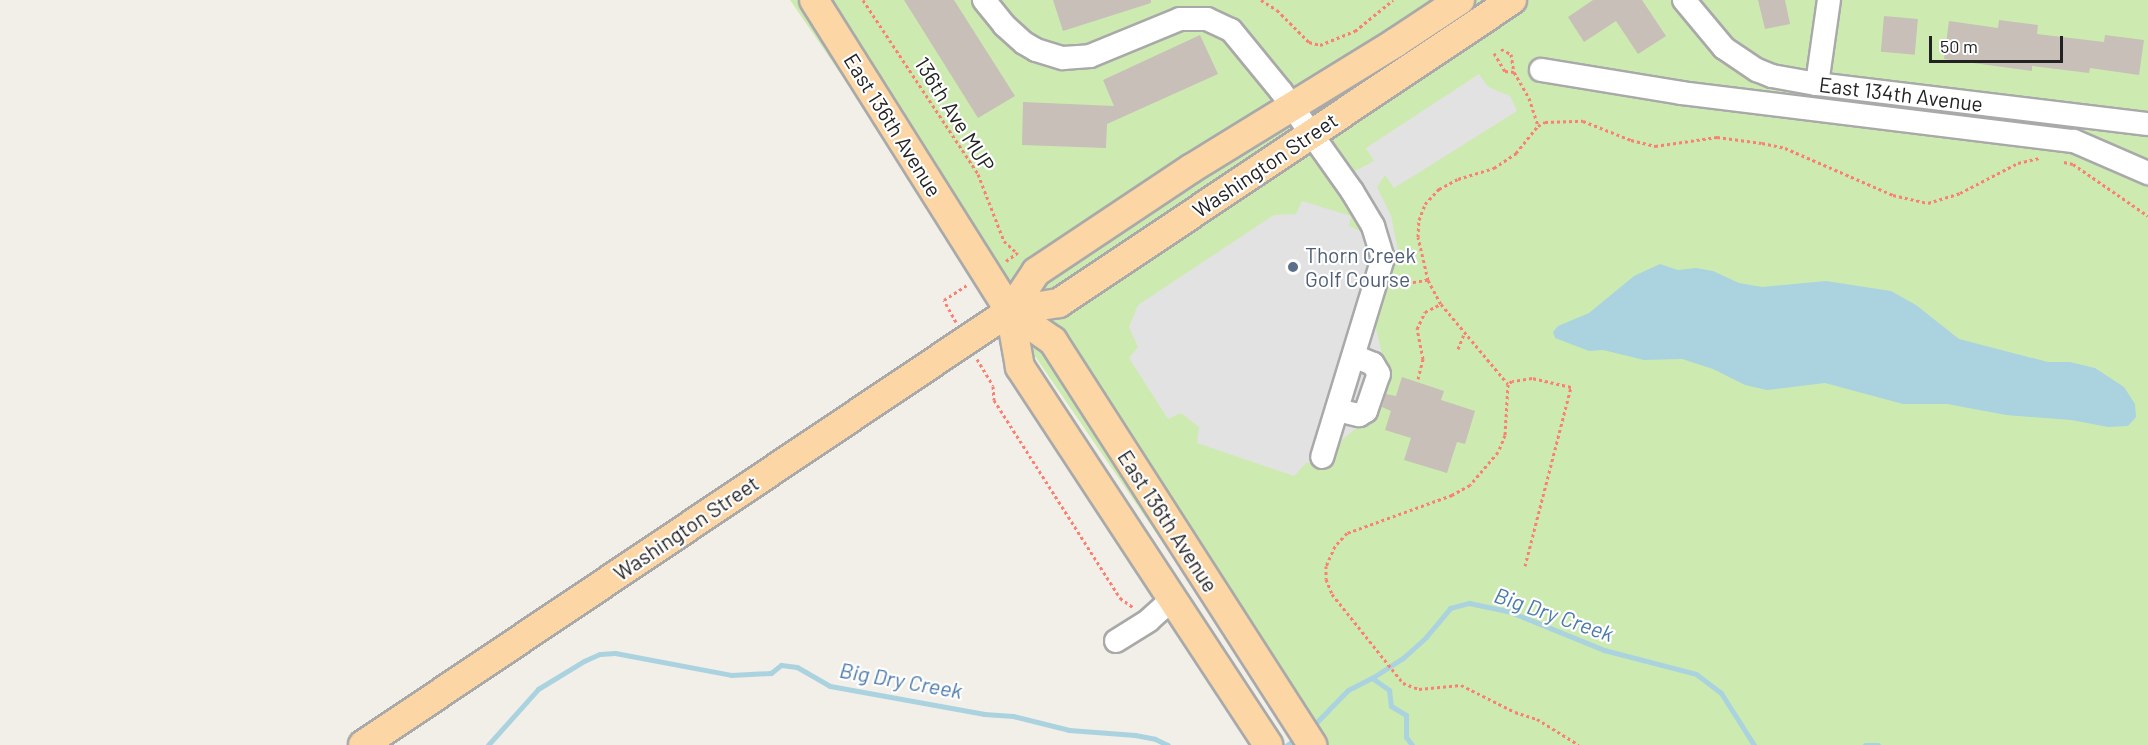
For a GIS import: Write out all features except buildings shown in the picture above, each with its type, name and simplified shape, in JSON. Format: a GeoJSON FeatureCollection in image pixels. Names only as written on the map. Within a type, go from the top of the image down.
{"type":"FeatureCollection","features":[{"type":"Feature","properties":{"kind":"main road","name":"East 136th Avenue"},"geometry":{"type":"LineString","coordinates":[[814,0],[1010,310],[1053,341],[1312,745]]}},
{"type":"Feature","properties":{"kind":"main road","name":"Washington Street"},"geometry":{"type":"LineString","coordinates":[[363,745],[1010,310],[1036,272],[1460,0]]}},
{"type":"Feature","properties":{"kind":"main road","name":"Washington Street"},"geometry":{"type":"LineString","coordinates":[[1010,310],[1059,303],[1512,0]]}},
{"type":"Feature","properties":{"kind":"main road","name":"East 136th Avenue"},"geometry":{"type":"LineString","coordinates":[[1010,310],[1020,367],[1117,519],[1268,745]]}},
{"type":"Feature","properties":{"kind":"street"},"geometry":{"type":"LineString","coordinates":[[984,0],[1004,25],[1024,43],[1036,51],[1063,58],[1090,57],[1180,19],[1207,19],[1220,24],[1232,30],[1249,48],[1313,134],[1352,191],[1380,241],[1383,258],[1322,458]]}},
{"type":"Feature","properties":{"kind":"street","name":"East 134th Avenue"},"geometry":{"type":"LineString","coordinates":[[1684,0],[1711,35],[1735,57],[1772,76],[1817,84],[2148,124]]}},
{"type":"Feature","properties":{"kind":"street"},"geometry":{"type":"LineString","coordinates":[[1817,84],[1829,0]]}},
{"type":"Feature","properties":{"kind":"street"},"geometry":{"type":"LineString","coordinates":[[1541,70],[1681,93],[2074,141],[2148,173]]}},
{"type":"Feature","properties":{"kind":"street"},"geometry":{"type":"LineString","coordinates":[[1116,642],[1149,620],[1172,599]]}},
{"type":"Feature","properties":{"kind":"path","name":"136th Ave MUP"},"geometry":{"type":"LineString","coordinates":[[863,0],[978,174],[1004,241],[1036,272]]}},
{"type":"Feature","properties":{"kind":"path"},"geometry":{"type":"LineString","coordinates":[[1261,0],[1277,10],[1309,42],[1320,45],[1355,31],[1393,0]]}},
{"type":"Feature","properties":{"kind":"path"},"geometry":{"type":"LineString","coordinates":[[1501,49],[1511,54],[1514,72],[1529,98],[1538,126]]}},
{"type":"Feature","properties":{"kind":"path"},"geometry":{"type":"LineString","coordinates":[[1494,53],[1505,71],[1514,72]]}},
{"type":"Feature","properties":{"kind":"path"},"geometry":{"type":"LineString","coordinates":[[1579,745],[1538,719],[1515,712],[1461,685],[1411,688],[1397,676],[1332,594],[1326,579],[1326,566],[1335,546],[1347,533],[1360,526],[1452,495],[1470,485],[1498,452],[1504,435],[1508,384],[1441,304],[1428,280],[1418,237],[1419,220],[1425,204],[1439,189],[1458,179],[1494,168],[1516,153],[1538,126],[1561,120],[1584,121],[1631,140],[1655,146],[1717,137],[1785,148],[1893,195],[1928,203],[1960,193],[2018,163],[2047,158]]}},
{"type":"Feature","properties":{"kind":"path"},"geometry":{"type":"LineString","coordinates":[[2055,159],[2073,164],[2148,216]]}},
{"type":"Feature","properties":{"kind":"path"},"geometry":{"type":"LineString","coordinates":[[1375,285],[1428,280]]}},
{"type":"Feature","properties":{"kind":"path"},"geometry":{"type":"LineString","coordinates":[[1418,379],[1423,359],[1417,329],[1425,312],[1441,304]]}},
{"type":"Feature","properties":{"kind":"path"},"geometry":{"type":"LineString","coordinates":[[1458,349],[1465,332]]}},
{"type":"Feature","properties":{"kind":"path"},"geometry":{"type":"LineString","coordinates":[[1508,384],[1512,381],[1532,378],[1571,387],[1525,566]]}},
{"type":"Feature","properties":{"kind":"path"},"geometry":{"type":"LineString","coordinates":[[993,386],[994,400],[1120,598],[1149,620]]}},
{"type":"Feature","properties":{"kind":"green space"},"geometry":{"type":"Polygon","coordinates":[[[790,0],[2148,0],[2148,745],[1319,745],[1236,649],[790,0]]]}},
{"type":"Feature","properties":{"kind":"shaded area","name":"Thorn Creek Golf Course"},"geometry":{"type":"Polygon","coordinates":[[[1479,74],[1488,87],[1510,96],[1517,111],[1394,188],[1385,175],[1377,187],[1391,216],[1398,251],[1375,324],[1385,368],[1367,419],[1343,439],[1328,460],[1306,463],[1294,476],[1197,443],[1199,427],[1181,413],[1168,419],[1129,358],[1138,347],[1129,327],[1138,305],[1274,215],[1296,214],[1302,201],[1351,216],[1349,226],[1360,231],[1366,227],[1338,180],[1374,161],[1366,148],[1479,74]]]}},
{"type":"Feature","properties":{"kind":"water"},"geometry":{"type":"Polygon","coordinates":[[[1660,264],[1678,270],[1696,268],[1713,271],[1739,283],[1762,287],[1826,281],[1891,291],[1916,305],[1959,339],[2048,362],[2070,362],[2095,368],[2124,387],[2135,404],[2136,417],[2128,426],[2108,427],[2071,420],[2006,415],[1947,404],[1903,404],[1825,383],[1767,390],[1745,385],[1713,369],[1682,359],[1644,360],[1603,350],[1589,351],[1555,338],[1553,332],[1558,326],[1589,313],[1634,276],[1660,264]]]}},
{"type":"Feature","properties":{"kind":"waterway","name":"Big Dry Creek"},"geometry":{"type":"LineString","coordinates":[[1310,729],[1348,690],[1403,658],[1426,637],[1450,608],[1469,603],[1508,611],[1604,650],[1696,674],[1721,693],[1754,745]]}},
{"type":"Feature","properties":{"kind":"waterway","name":"Big Dry Creek"},"geometry":{"type":"LineString","coordinates":[[488,745],[538,689],[584,661],[600,654],[615,653],[731,675],[771,673],[781,665],[797,667],[830,686],[984,714],[1013,716],[1069,730],[1135,735],[1155,739],[1168,745]]}},
{"type":"Feature","properties":{"kind":"waterway"},"geometry":{"type":"LineString","coordinates":[[1372,678],[1389,690],[1391,706],[1406,715],[1406,737],[1412,745]]}},
{"type":"Feature","properties":{"kind":"waterway","name":"Big Dry Creek"},"geometry":{"type":"LineString","coordinates":[[1287,745],[1297,738]]}},
{"type":"Feature","properties":{"kind":"waterway","name":"Big Dry Creek"},"geometry":{"type":"LineString","coordinates":[[1865,745],[1878,745]]}},
{"type":"Feature","properties":{"kind":"place","name":"Thorn Creek Golf Course"},"geometry":{"type":"Point","coordinates":[1293,267]}}]}
